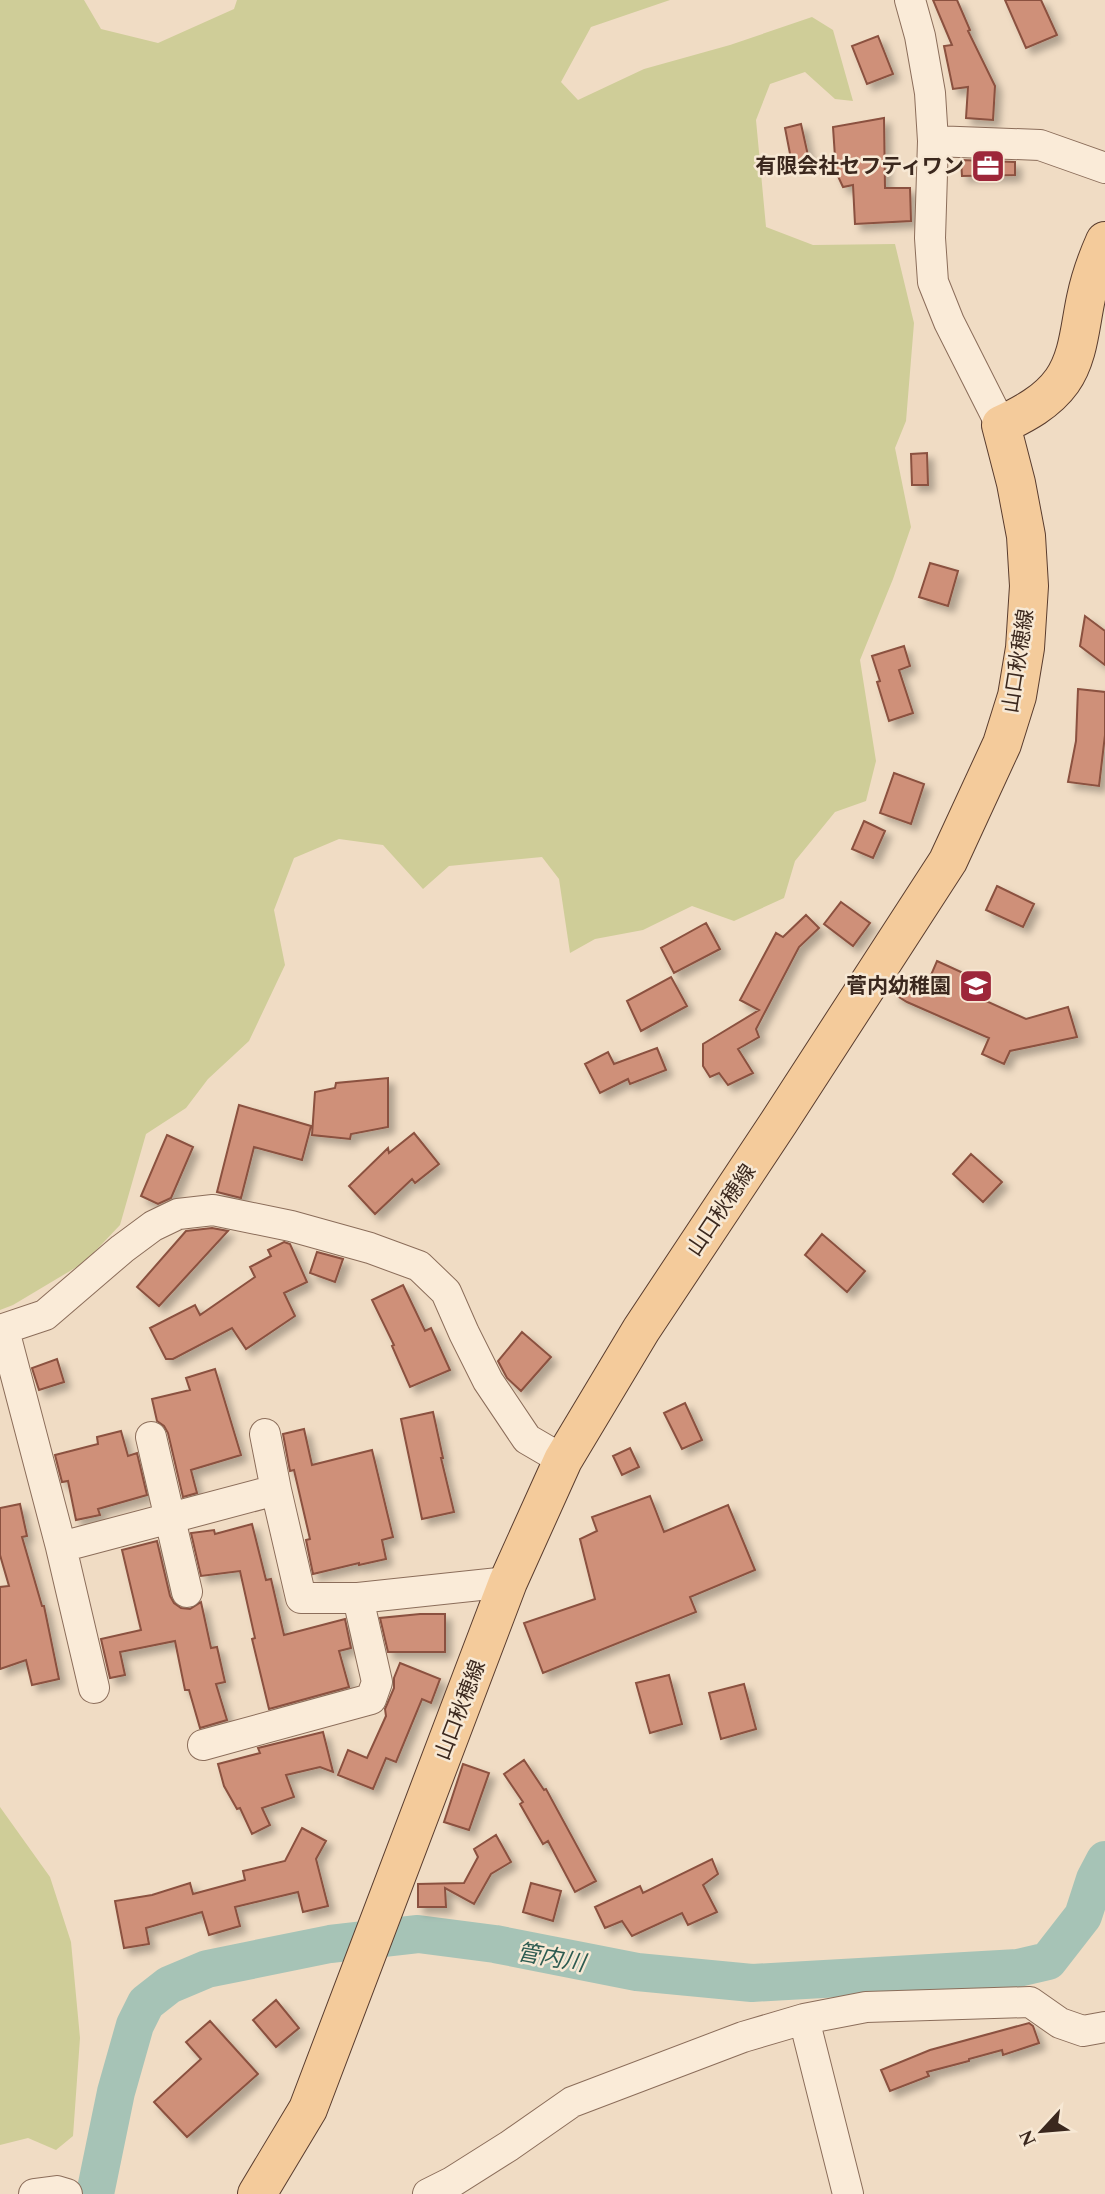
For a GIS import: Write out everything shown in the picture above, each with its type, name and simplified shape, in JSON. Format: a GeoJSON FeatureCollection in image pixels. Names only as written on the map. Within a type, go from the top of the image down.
{"type":"FeatureCollection","features":[{"type":"Feature","properties":{"kind":"main road"},"geometry":{"type":"LineString","coordinates":[[1001,425],[1043,401],[1063,380],[1076,351],[1086,296],[1105,241]]}},
{"type":"Feature","properties":{"kind":"main road","name":"山口秋穂線"},"geometry":{"type":"LineString","coordinates":[[257,2194],[308,2109],[508,1582],[563,1460],[641,1330],[948,861],[1003,744],[1017,696],[1025,648],[1029,586],[1026,536],[1001,425]]}},
{"type":"Feature","properties":{"kind":"street"},"geometry":{"type":"LineString","coordinates":[[910,0],[920,36],[930,93],[933,141],[930,239],[933,282],[949,323],[1001,425]]}},
{"type":"Feature","properties":{"kind":"street"},"geometry":{"type":"LineString","coordinates":[[933,141],[1040,145],[1105,168]]}},
{"type":"Feature","properties":{"kind":"street"},"geometry":{"type":"LineString","coordinates":[[94,1688],[61,1547],[2,1330],[45,1315],[153,1226],[178,1214],[213,1210],[291,1226],[370,1248],[419,1266],[446,1292],[488,1381],[527,1439],[563,1460]]}},
{"type":"Feature","properties":{"kind":"street"},"geometry":{"type":"LineString","coordinates":[[265,1434],[301,1598],[358,1598],[508,1582]]}},
{"type":"Feature","properties":{"kind":"street"},"geometry":{"type":"LineString","coordinates":[[151,1437],[187,1592]]}},
{"type":"Feature","properties":{"kind":"street"},"geometry":{"type":"LineString","coordinates":[[61,1547],[276,1490]]}},
{"type":"Feature","properties":{"kind":"street"},"geometry":{"type":"LineString","coordinates":[[203,1745],[371,1699],[377,1682],[358,1598]]}},
{"type":"Feature","properties":{"kind":"street"},"geometry":{"type":"LineString","coordinates":[[428,2194],[509,2146],[572,2102],[743,2038],[804,2019],[866,2007],[1030,2002],[1060,2023],[1083,2031],[1105,2027]]}},
{"type":"Feature","properties":{"kind":"street"},"geometry":{"type":"LineString","coordinates":[[804,2019],[848,2194]]}},
{"type":"Feature","properties":{"kind":"street"},"geometry":{"type":"LineString","coordinates":[[34,2194],[57,2191],[67,2194]]}},
{"type":"Feature","properties":{"kind":"shaded area"},"geometry":{"type":"Polygon","coordinates":[[[0,0],[84,0],[101,29],[158,43],[234,9],[237,0],[670,0],[591,27],[561,82],[578,100],[644,69],[730,45],[812,17],[833,30],[853,101],[835,99],[805,72],[770,84],[756,120],[766,227],[813,245],[895,244],[914,323],[906,421],[895,448],[911,527],[860,660],[876,761],[866,801],[835,812],[795,861],[784,898],[734,921],[692,906],[643,930],[595,939],[570,953],[559,879],[542,857],[449,866],[423,889],[383,845],[339,839],[294,858],[274,910],[285,965],[249,1041],[208,1079],[186,1108],[146,1134],[120,1225],[85,1262],[0,1310],[0,0]]]}},
{"type":"Feature","properties":{"kind":"shaded area"},"geometry":{"type":"Polygon","coordinates":[[[0,1807],[50,1877],[71,1942],[80,2038],[73,2136],[56,2150],[28,2138],[0,2145],[0,1807]]]}},
{"type":"Feature","properties":{"kind":"building"},"geometry":{"type":"Polygon","coordinates":[[[933,0],[957,0],[970,30],[968,31],[995,86],[993,120],[966,118],[968,87],[953,89],[944,46],[952,45],[933,0]]]}},
{"type":"Feature","properties":{"kind":"building"},"geometry":{"type":"Polygon","coordinates":[[[1005,0],[1041,0],[1057,35],[1026,48],[1005,0]]]}},
{"type":"Feature","properties":{"kind":"building"},"geometry":{"type":"Polygon","coordinates":[[[878,36],[893,74],[867,84],[852,46],[878,36]]]}},
{"type":"Feature","properties":{"kind":"building"},"geometry":{"type":"Polygon","coordinates":[[[884,118],[885,188],[910,188],[911,221],[855,224],[853,185],[843,187],[836,172],[833,127],[884,118]]]}},
{"type":"Feature","properties":{"kind":"building"},"geometry":{"type":"Polygon","coordinates":[[[801,124],[809,160],[792,164],[785,128],[801,124]]]}},
{"type":"Feature","properties":{"kind":"building"},"geometry":{"type":"Polygon","coordinates":[[[961,160],[1015,162],[1015,175],[962,176],[961,160]]]}},
{"type":"Feature","properties":{"kind":"building"},"geometry":{"type":"Polygon","coordinates":[[[927,453],[928,485],[912,485],[911,454],[927,453]]]}},
{"type":"Feature","properties":{"kind":"building"},"geometry":{"type":"Polygon","coordinates":[[[930,563],[958,571],[948,606],[919,597],[930,563]]]}},
{"type":"Feature","properties":{"kind":"building"},"geometry":{"type":"Polygon","coordinates":[[[1085,616],[1105,631],[1105,665],[1080,646],[1085,616]]]}},
{"type":"Feature","properties":{"kind":"building"},"geometry":{"type":"Polygon","coordinates":[[[904,646],[910,666],[899,670],[913,713],[889,721],[872,656],[904,646]]]}},
{"type":"Feature","properties":{"kind":"building"},"geometry":{"type":"Polygon","coordinates":[[[1078,689],[1105,692],[1105,735],[1099,786],[1068,782],[1076,741],[1078,689]]]}},
{"type":"Feature","properties":{"kind":"building"},"geometry":{"type":"Polygon","coordinates":[[[894,773],[924,784],[911,824],[880,813],[894,773]]]}},
{"type":"Feature","properties":{"kind":"building"},"geometry":{"type":"Polygon","coordinates":[[[864,821],[885,831],[873,858],[852,849],[864,821]]]}},
{"type":"Feature","properties":{"kind":"building"},"geometry":{"type":"Polygon","coordinates":[[[997,886],[1034,904],[1023,927],[986,910],[997,886]]]}},
{"type":"Feature","properties":{"kind":"building"},"geometry":{"type":"Polygon","coordinates":[[[841,902],[870,923],[853,946],[824,924],[841,902]]]}},
{"type":"Feature","properties":{"kind":"building"},"geometry":{"type":"Polygon","coordinates":[[[806,915],[819,928],[799,947],[756,1029],[759,1037],[738,1049],[753,1073],[728,1085],[719,1073],[710,1077],[703,1066],[703,1044],[759,1010],[740,1000],[776,933],[783,937],[806,915]]]}},
{"type":"Feature","properties":{"kind":"building"},"geometry":{"type":"Polygon","coordinates":[[[706,923],[720,949],[674,973],[661,948],[706,923]]]}},
{"type":"Feature","properties":{"kind":"building"},"geometry":{"type":"Polygon","coordinates":[[[937,961],[972,977],[966,992],[1026,1019],[1068,1007],[1077,1037],[1010,1051],[1004,1064],[982,1054],[989,1038],[894,994],[904,977],[925,989],[937,961]]]}},
{"type":"Feature","properties":{"kind":"building"},"geometry":{"type":"Polygon","coordinates":[[[671,977],[687,1006],[641,1031],[627,1001],[671,977]]]}},
{"type":"Feature","properties":{"kind":"building"},"geometry":{"type":"Polygon","coordinates":[[[657,1048],[666,1070],[630,1084],[628,1079],[600,1093],[585,1064],[608,1052],[614,1064],[657,1048]]]}},
{"type":"Feature","properties":{"kind":"building"},"geometry":{"type":"Polygon","coordinates":[[[388,1078],[388,1127],[351,1134],[350,1139],[312,1135],[315,1092],[335,1088],[336,1083],[388,1078]]]}},
{"type":"Feature","properties":{"kind":"building"},"geometry":{"type":"Polygon","coordinates":[[[239,1105],[311,1126],[302,1160],[254,1147],[241,1198],[217,1192],[239,1105]]]}},
{"type":"Feature","properties":{"kind":"building"},"geometry":{"type":"Polygon","coordinates":[[[414,1133],[439,1164],[415,1183],[412,1179],[375,1214],[349,1186],[388,1148],[389,1153],[414,1133]]]}},
{"type":"Feature","properties":{"kind":"building"},"geometry":{"type":"Polygon","coordinates":[[[167,1135],[193,1147],[171,1198],[158,1204],[141,1196],[167,1135]]]}},
{"type":"Feature","properties":{"kind":"building"},"geometry":{"type":"Polygon","coordinates":[[[971,1154],[1002,1182],[983,1202],[953,1174],[971,1154]]]}},
{"type":"Feature","properties":{"kind":"building"},"geometry":{"type":"Polygon","coordinates":[[[212,1228],[228,1231],[159,1306],[137,1287],[186,1231],[212,1228]]]}},
{"type":"Feature","properties":{"kind":"building"},"geometry":{"type":"Polygon","coordinates":[[[822,1234],[865,1271],[847,1292],[805,1255],[822,1234]]]}},
{"type":"Feature","properties":{"kind":"building"},"geometry":{"type":"Polygon","coordinates":[[[284,1242],[290,1244],[307,1282],[284,1293],[295,1316],[246,1349],[232,1328],[173,1359],[166,1359],[150,1328],[195,1305],[200,1315],[255,1277],[250,1267],[271,1256],[268,1250],[284,1242]]]}},
{"type":"Feature","properties":{"kind":"building"},"geometry":{"type":"Polygon","coordinates":[[[317,1252],[343,1259],[335,1282],[310,1273],[317,1252]]]}},
{"type":"Feature","properties":{"kind":"building"},"geometry":{"type":"Polygon","coordinates":[[[403,1285],[425,1331],[431,1328],[450,1370],[410,1387],[392,1346],[394,1345],[372,1300],[403,1285]]]}},
{"type":"Feature","properties":{"kind":"building"},"geometry":{"type":"Polygon","coordinates":[[[522,1332],[551,1357],[521,1391],[507,1378],[498,1361],[522,1332]]]}},
{"type":"Feature","properties":{"kind":"building"},"geometry":{"type":"Polygon","coordinates":[[[57,1359],[64,1382],[39,1390],[32,1368],[57,1359]]]}},
{"type":"Feature","properties":{"kind":"building"},"geometry":{"type":"Polygon","coordinates":[[[215,1369],[241,1455],[191,1470],[197,1493],[183,1497],[168,1433],[157,1421],[152,1399],[190,1390],[186,1378],[215,1369]]]}},
{"type":"Feature","properties":{"kind":"building"},"geometry":{"type":"Polygon","coordinates":[[[685,1403],[702,1440],[682,1449],[664,1413],[685,1403]]]}},
{"type":"Feature","properties":{"kind":"building"},"geometry":{"type":"Polygon","coordinates":[[[433,1412],[454,1512],[422,1519],[401,1419],[433,1412]]]}},
{"type":"Feature","properties":{"kind":"building"},"geometry":{"type":"Polygon","coordinates":[[[304,1429],[312,1465],[372,1450],[393,1537],[382,1540],[386,1559],[313,1574],[306,1540],[310,1539],[294,1470],[290,1471],[283,1434],[304,1429]]]}},
{"type":"Feature","properties":{"kind":"building"},"geometry":{"type":"Polygon","coordinates":[[[121,1431],[128,1456],[137,1453],[147,1495],[98,1509],[100,1515],[76,1520],[68,1481],[62,1482],[55,1455],[98,1444],[97,1437],[121,1431]]]}},
{"type":"Feature","properties":{"kind":"building"},"geometry":{"type":"Polygon","coordinates":[[[630,1448],[639,1467],[622,1475],[613,1456],[630,1448]]]}},
{"type":"Feature","properties":{"kind":"building"},"geometry":{"type":"Polygon","coordinates":[[[650,1496],[664,1532],[728,1505],[755,1570],[690,1597],[696,1612],[543,1673],[524,1623],[595,1599],[580,1539],[597,1531],[592,1517],[650,1496]]]}},
{"type":"Feature","properties":{"kind":"building"},"geometry":{"type":"Polygon","coordinates":[[[20,1504],[27,1536],[22,1537],[44,1606],[59,1679],[32,1685],[26,1660],[0,1669],[0,1587],[9,1586],[0,1555],[0,1508],[20,1504]]]}},
{"type":"Feature","properties":{"kind":"building"},"geometry":{"type":"Polygon","coordinates":[[[252,1524],[266,1580],[271,1579],[284,1635],[345,1619],[351,1648],[339,1651],[349,1687],[269,1709],[252,1639],[255,1638],[240,1571],[201,1576],[191,1533],[214,1530],[215,1534],[252,1524]]]}},
{"type":"Feature","properties":{"kind":"building"},"geometry":{"type":"Polygon","coordinates":[[[157,1541],[174,1603],[181,1608],[190,1609],[201,1602],[211,1648],[217,1647],[225,1682],[216,1684],[227,1720],[200,1728],[189,1690],[185,1690],[175,1641],[120,1652],[125,1675],[110,1678],[101,1639],[141,1630],[122,1550],[157,1541]]]}},
{"type":"Feature","properties":{"kind":"building"},"geometry":{"type":"Polygon","coordinates":[[[445,1614],[445,1652],[388,1652],[380,1618],[445,1614]]]}},
{"type":"Feature","properties":{"kind":"building"},"geometry":{"type":"Polygon","coordinates":[[[400,1663],[440,1679],[431,1703],[422,1699],[396,1762],[386,1758],[373,1789],[338,1775],[348,1750],[367,1758],[386,1716],[385,1709],[400,1663]]]}},
{"type":"Feature","properties":{"kind":"building"},"geometry":{"type":"Polygon","coordinates":[[[669,1675],[682,1724],[650,1733],[636,1683],[669,1675]]]}},
{"type":"Feature","properties":{"kind":"building"},"geometry":{"type":"Polygon","coordinates":[[[744,1684],[756,1729],[721,1739],[709,1693],[744,1684]]]}},
{"type":"Feature","properties":{"kind":"building"},"geometry":{"type":"Polygon","coordinates":[[[323,1732],[333,1772],[320,1767],[286,1775],[294,1797],[262,1808],[270,1825],[252,1834],[240,1808],[237,1809],[224,1786],[218,1764],[260,1753],[258,1748],[323,1732]]]}},
{"type":"Feature","properties":{"kind":"building"},"geometry":{"type":"Polygon","coordinates":[[[524,1760],[544,1790],[546,1789],[596,1881],[575,1892],[548,1841],[543,1844],[520,1804],[523,1802],[504,1774],[524,1760]]]}},
{"type":"Feature","properties":{"kind":"building"},"geometry":{"type":"Polygon","coordinates":[[[463,1764],[489,1773],[469,1830],[444,1822],[463,1764]]]}},
{"type":"Feature","properties":{"kind":"building"},"geometry":{"type":"Polygon","coordinates":[[[302,1828],[326,1841],[316,1859],[328,1906],[303,1912],[298,1892],[235,1907],[240,1926],[209,1935],[202,1912],[146,1928],[149,1944],[124,1948],[115,1901],[152,1895],[190,1883],[193,1894],[245,1880],[243,1871],[285,1861],[302,1828]]]}},
{"type":"Feature","properties":{"kind":"building"},"geometry":{"type":"Polygon","coordinates":[[[496,1835],[511,1862],[491,1874],[474,1904],[445,1888],[446,1907],[418,1907],[418,1884],[464,1883],[478,1857],[474,1849],[496,1835]]]}},
{"type":"Feature","properties":{"kind":"building"},"geometry":{"type":"Polygon","coordinates":[[[712,1859],[718,1874],[703,1885],[717,1912],[688,1925],[682,1913],[632,1936],[622,1921],[605,1928],[595,1907],[640,1886],[643,1893],[712,1859]]]}},
{"type":"Feature","properties":{"kind":"building"},"geometry":{"type":"Polygon","coordinates":[[[531,1883],[561,1891],[553,1921],[523,1912],[531,1883]]]}},
{"type":"Feature","properties":{"kind":"building"},"geometry":{"type":"Polygon","coordinates":[[[276,2000],[299,2028],[276,2047],[253,2020],[276,2000]]]}},
{"type":"Feature","properties":{"kind":"building"},"geometry":{"type":"Polygon","coordinates":[[[210,2021],[258,2074],[187,2137],[154,2102],[201,2059],[186,2042],[210,2021]]]}},
{"type":"Feature","properties":{"kind":"building"},"geometry":{"type":"Polygon","coordinates":[[[1029,2023],[1033,2026],[1039,2043],[1003,2055],[1002,2050],[927,2072],[929,2076],[890,2091],[881,2070],[930,2050],[1029,2023]]]}},
{"type":"Feature","properties":{"kind":"waterway","name":"管内川"},"geometry":{"type":"LineString","coordinates":[[95,2194],[116,2092],[135,2025],[146,2003],[169,1985],[207,1969],[330,1944],[418,1934],[495,1944],[637,1972],[752,1983],[1018,1968],[1048,1961],[1083,1916],[1095,1879],[1105,1860]]}},
{"type":"Feature","properties":{"kind":"place","name":"有限会社セフティワン"},"geometry":{"type":"Point","coordinates":[988,166]}},
{"type":"Feature","properties":{"kind":"place","name":"菅内幼稚園"},"geometry":{"type":"Point","coordinates":[976,986]}}]}
